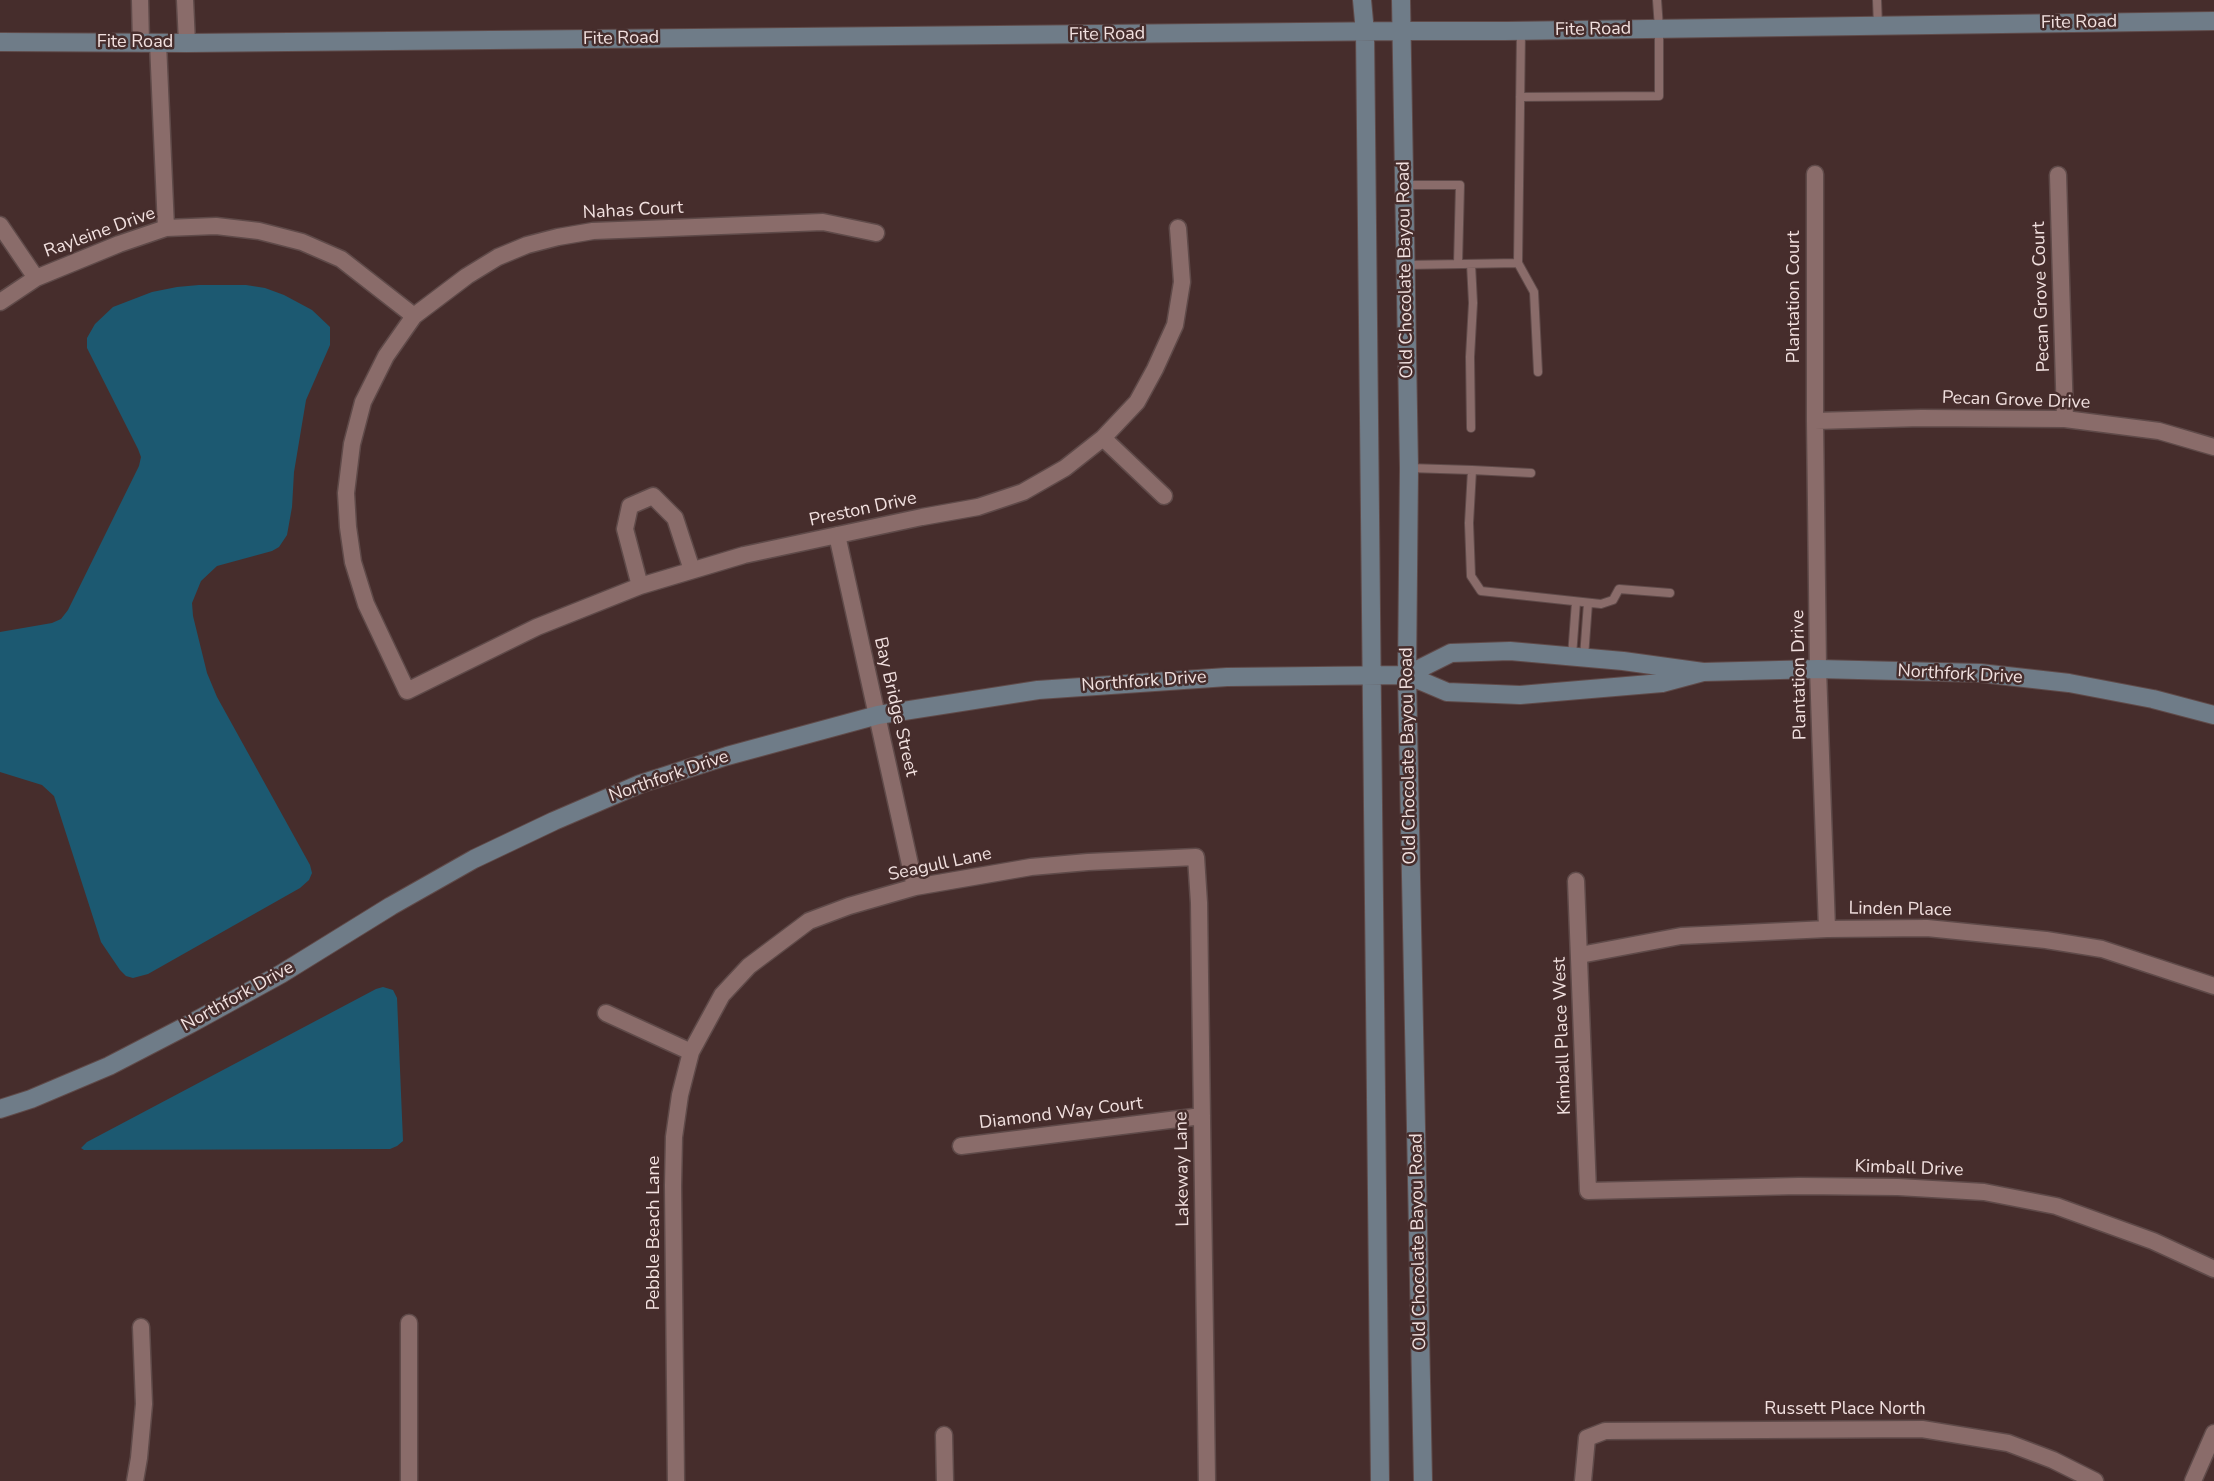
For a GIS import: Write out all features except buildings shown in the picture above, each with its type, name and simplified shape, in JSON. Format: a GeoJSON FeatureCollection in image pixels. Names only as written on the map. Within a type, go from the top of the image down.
{"type":"FeatureCollection","features":[{"type":"Feature","properties":{"kind":"street"},"geometry":{"type":"LineString","coordinates":[[140,0],[149,43],[166,228]]}},
{"type":"Feature","properties":{"kind":"street"},"geometry":{"type":"LineString","coordinates":[[185,0],[187,43]]}},
{"type":"Feature","properties":{"kind":"street","name":"Old Chocolate Bayou Road"},"geometry":{"type":"LineString","coordinates":[[1362,0],[1365,32],[1380,1481]]}},
{"type":"Feature","properties":{"kind":"street","name":"Old Chocolate Bayou Road"},"geometry":{"type":"LineString","coordinates":[[1401,0],[1409,468],[1407,675],[1423,1481]]}},
{"type":"Feature","properties":{"kind":"street","name":"Fite Road"},"geometry":{"type":"LineString","coordinates":[[0,42],[187,43],[1521,31],[2214,21]]}},
{"type":"Feature","properties":{"kind":"street","name":"Plantation Court"},"geometry":{"type":"LineString","coordinates":[[1815,174],[1815,421]]}},
{"type":"Feature","properties":{"kind":"street","name":"Pecan Grove Court"},"geometry":{"type":"LineString","coordinates":[[2058,175],[2065,419]]}},
{"type":"Feature","properties":{"kind":"street","name":"Nahas Court"},"geometry":{"type":"LineString","coordinates":[[407,690],[366,604],[353,562],[346,493],[352,444],[363,402],[386,356],[414,316],[467,276],[498,257],[527,245],[558,237],[593,231],[823,222],[876,234]]}},
{"type":"Feature","properties":{"kind":"street"},"geometry":{"type":"LineString","coordinates":[[0,225],[36,278]]}},
{"type":"Feature","properties":{"kind":"street","name":"Rayleine Drive"},"geometry":{"type":"LineString","coordinates":[[0,302],[36,278],[119,244],[166,228],[226,227],[259,231],[302,242],[341,259],[414,316]]}},
{"type":"Feature","properties":{"kind":"street","name":"Preston Drive"},"geometry":{"type":"LineString","coordinates":[[407,690],[537,627],[640,586],[744,555],[978,507],[1023,492],[1065,468],[1103,438],[1137,402],[1155,369],[1174,325],[1182,282],[1178,228]]}},
{"type":"Feature","properties":{"kind":"street","name":"Pecan Grove Drive"},"geometry":{"type":"LineString","coordinates":[[1815,421],[1921,418],[2065,419],[2159,431],[2214,447]]}},
{"type":"Feature","properties":{"kind":"street","name":"Plantation Drive"},"geometry":{"type":"LineString","coordinates":[[1815,421],[1818,669],[1827,929]]}},
{"type":"Feature","properties":{"kind":"street"},"geometry":{"type":"LineString","coordinates":[[1103,438],[1164,496]]}},
{"type":"Feature","properties":{"kind":"street"},"geometry":{"type":"LineString","coordinates":[[640,586],[625,529],[630,506],[653,496],[675,518],[692,570]]}},
{"type":"Feature","properties":{"kind":"street","name":"Bay Bridge Street"},"geometry":{"type":"LineString","coordinates":[[837,535],[915,887]]}},
{"type":"Feature","properties":{"kind":"street","name":"Northfork Drive"},"geometry":{"type":"LineString","coordinates":[[1407,675],[1451,653],[1510,651],[1703,672],[1818,669],[1980,673],[2069,683],[2153,699],[2214,715]]}},
{"type":"Feature","properties":{"kind":"street","name":"Northfork Drive"},"geometry":{"type":"LineString","coordinates":[[0,1109],[31,1099],[109,1066],[281,974],[391,906],[474,859],[554,821],[640,784],[727,756],[878,715],[955,701],[1038,690],[1227,677],[1407,675],[1447,692],[1520,695],[1662,683],[1703,672]]}},
{"type":"Feature","properties":{"kind":"street","name":"Seagull Lane"},"geometry":{"type":"LineString","coordinates":[[722,995],[749,966],[809,921],[849,906],[915,887],[1031,867],[1088,861],[1196,857]]}},
{"type":"Feature","properties":{"kind":"street","name":"Lakeway Lane"},"geometry":{"type":"LineString","coordinates":[[1196,857],[1199,903],[1207,1481]]}},
{"type":"Feature","properties":{"kind":"street","name":"Kimball Place West"},"geometry":{"type":"LineString","coordinates":[[1576,881],[1588,1191]]}},
{"type":"Feature","properties":{"kind":"street","name":"Linden Place"},"geometry":{"type":"LineString","coordinates":[[1580,955],[1680,936],[1827,929],[1927,928],[2046,940],[2102,949],[2214,986]]}},
{"type":"Feature","properties":{"kind":"street","name":"Pebble Beach Lane"},"geometry":{"type":"LineString","coordinates":[[676,1481],[674,1137],[680,1095],[691,1052],[722,995]]}},
{"type":"Feature","properties":{"kind":"street"},"geometry":{"type":"LineString","coordinates":[[606,1013],[691,1052]]}},
{"type":"Feature","properties":{"kind":"street","name":"Diamond Way Court"},"geometry":{"type":"LineString","coordinates":[[961,1146],[1018,1141],[1202,1116]]}},
{"type":"Feature","properties":{"kind":"street","name":"Kimball Drive"},"geometry":{"type":"LineString","coordinates":[[1588,1191],[1799,1186],[1898,1187],[1984,1192],[2056,1206],[2153,1241],[2214,1269]]}},
{"type":"Feature","properties":{"kind":"street"},"geometry":{"type":"LineString","coordinates":[[409,1323],[410,1481]]}},
{"type":"Feature","properties":{"kind":"street"},"geometry":{"type":"LineString","coordinates":[[135,1481],[144,1404],[141,1327]]}},
{"type":"Feature","properties":{"kind":"street","name":"Russett Place North"},"geometry":{"type":"LineString","coordinates":[[1583,1481],[1587,1438],[1605,1431],[1922,1429],[2008,1443],[2053,1460],[2095,1481]]}},
{"type":"Feature","properties":{"kind":"street"},"geometry":{"type":"LineString","coordinates":[[2193,1481],[2214,1432]]}},
{"type":"Feature","properties":{"kind":"street"},"geometry":{"type":"LineString","coordinates":[[944,1435],[945,1481]]}},
{"type":"Feature","properties":{"kind":"lane"},"geometry":{"type":"LineString","coordinates":[[1520,97],[1659,96],[1657,0]]}},
{"type":"Feature","properties":{"kind":"lane"},"geometry":{"type":"LineString","coordinates":[[1877,0],[1878,26]]}},
{"type":"Feature","properties":{"kind":"lane"},"geometry":{"type":"LineString","coordinates":[[1521,31],[1518,263],[1534,292],[1538,372]]}},
{"type":"Feature","properties":{"kind":"lane"},"geometry":{"type":"LineString","coordinates":[[1405,185],[1460,185],[1458,264]]}},
{"type":"Feature","properties":{"kind":"lane"},"geometry":{"type":"LineString","coordinates":[[1406,265],[1518,263]]}},
{"type":"Feature","properties":{"kind":"lane"},"geometry":{"type":"LineString","coordinates":[[1471,264],[1473,303],[1470,357],[1471,428]]}},
{"type":"Feature","properties":{"kind":"lane"},"geometry":{"type":"LineString","coordinates":[[1409,468],[1531,473]]}},
{"type":"Feature","properties":{"kind":"lane"},"geometry":{"type":"LineString","coordinates":[[1472,470],[1469,523],[1471,576],[1481,591],[1600,604],[1613,600],[1619,589],[1670,593]]}},
{"type":"Feature","properties":{"kind":"lane"},"geometry":{"type":"LineString","coordinates":[[1576,602],[1578,657]]}},
{"type":"Feature","properties":{"kind":"lane"},"geometry":{"type":"LineString","coordinates":[[1578,657],[1588,603]]}},
{"type":"Feature","properties":{"kind":"water"},"geometry":{"type":"Polygon","coordinates":[[[199,285],[246,285],[265,288],[312,310],[330,327],[330,345],[306,400],[294,472],[292,507],[287,535],[279,547],[272,551],[217,566],[201,581],[192,603],[207,673],[217,697],[310,865],[312,873],[309,880],[300,888],[148,974],[133,978],[126,976],[120,970],[101,942],[54,796],[42,785],[0,772],[0,632],[52,623],[61,619],[68,610],[139,466],[141,457],[138,449],[87,348],[87,338],[95,324],[113,307],[152,292],[199,285]]]}},
{"type":"Feature","properties":{"kind":"water"},"geometry":{"type":"Polygon","coordinates":[[[383,987],[393,990],[397,998],[403,1141],[397,1146],[390,1149],[84,1150],[81,1148],[87,1142],[383,987]]]}}]}
